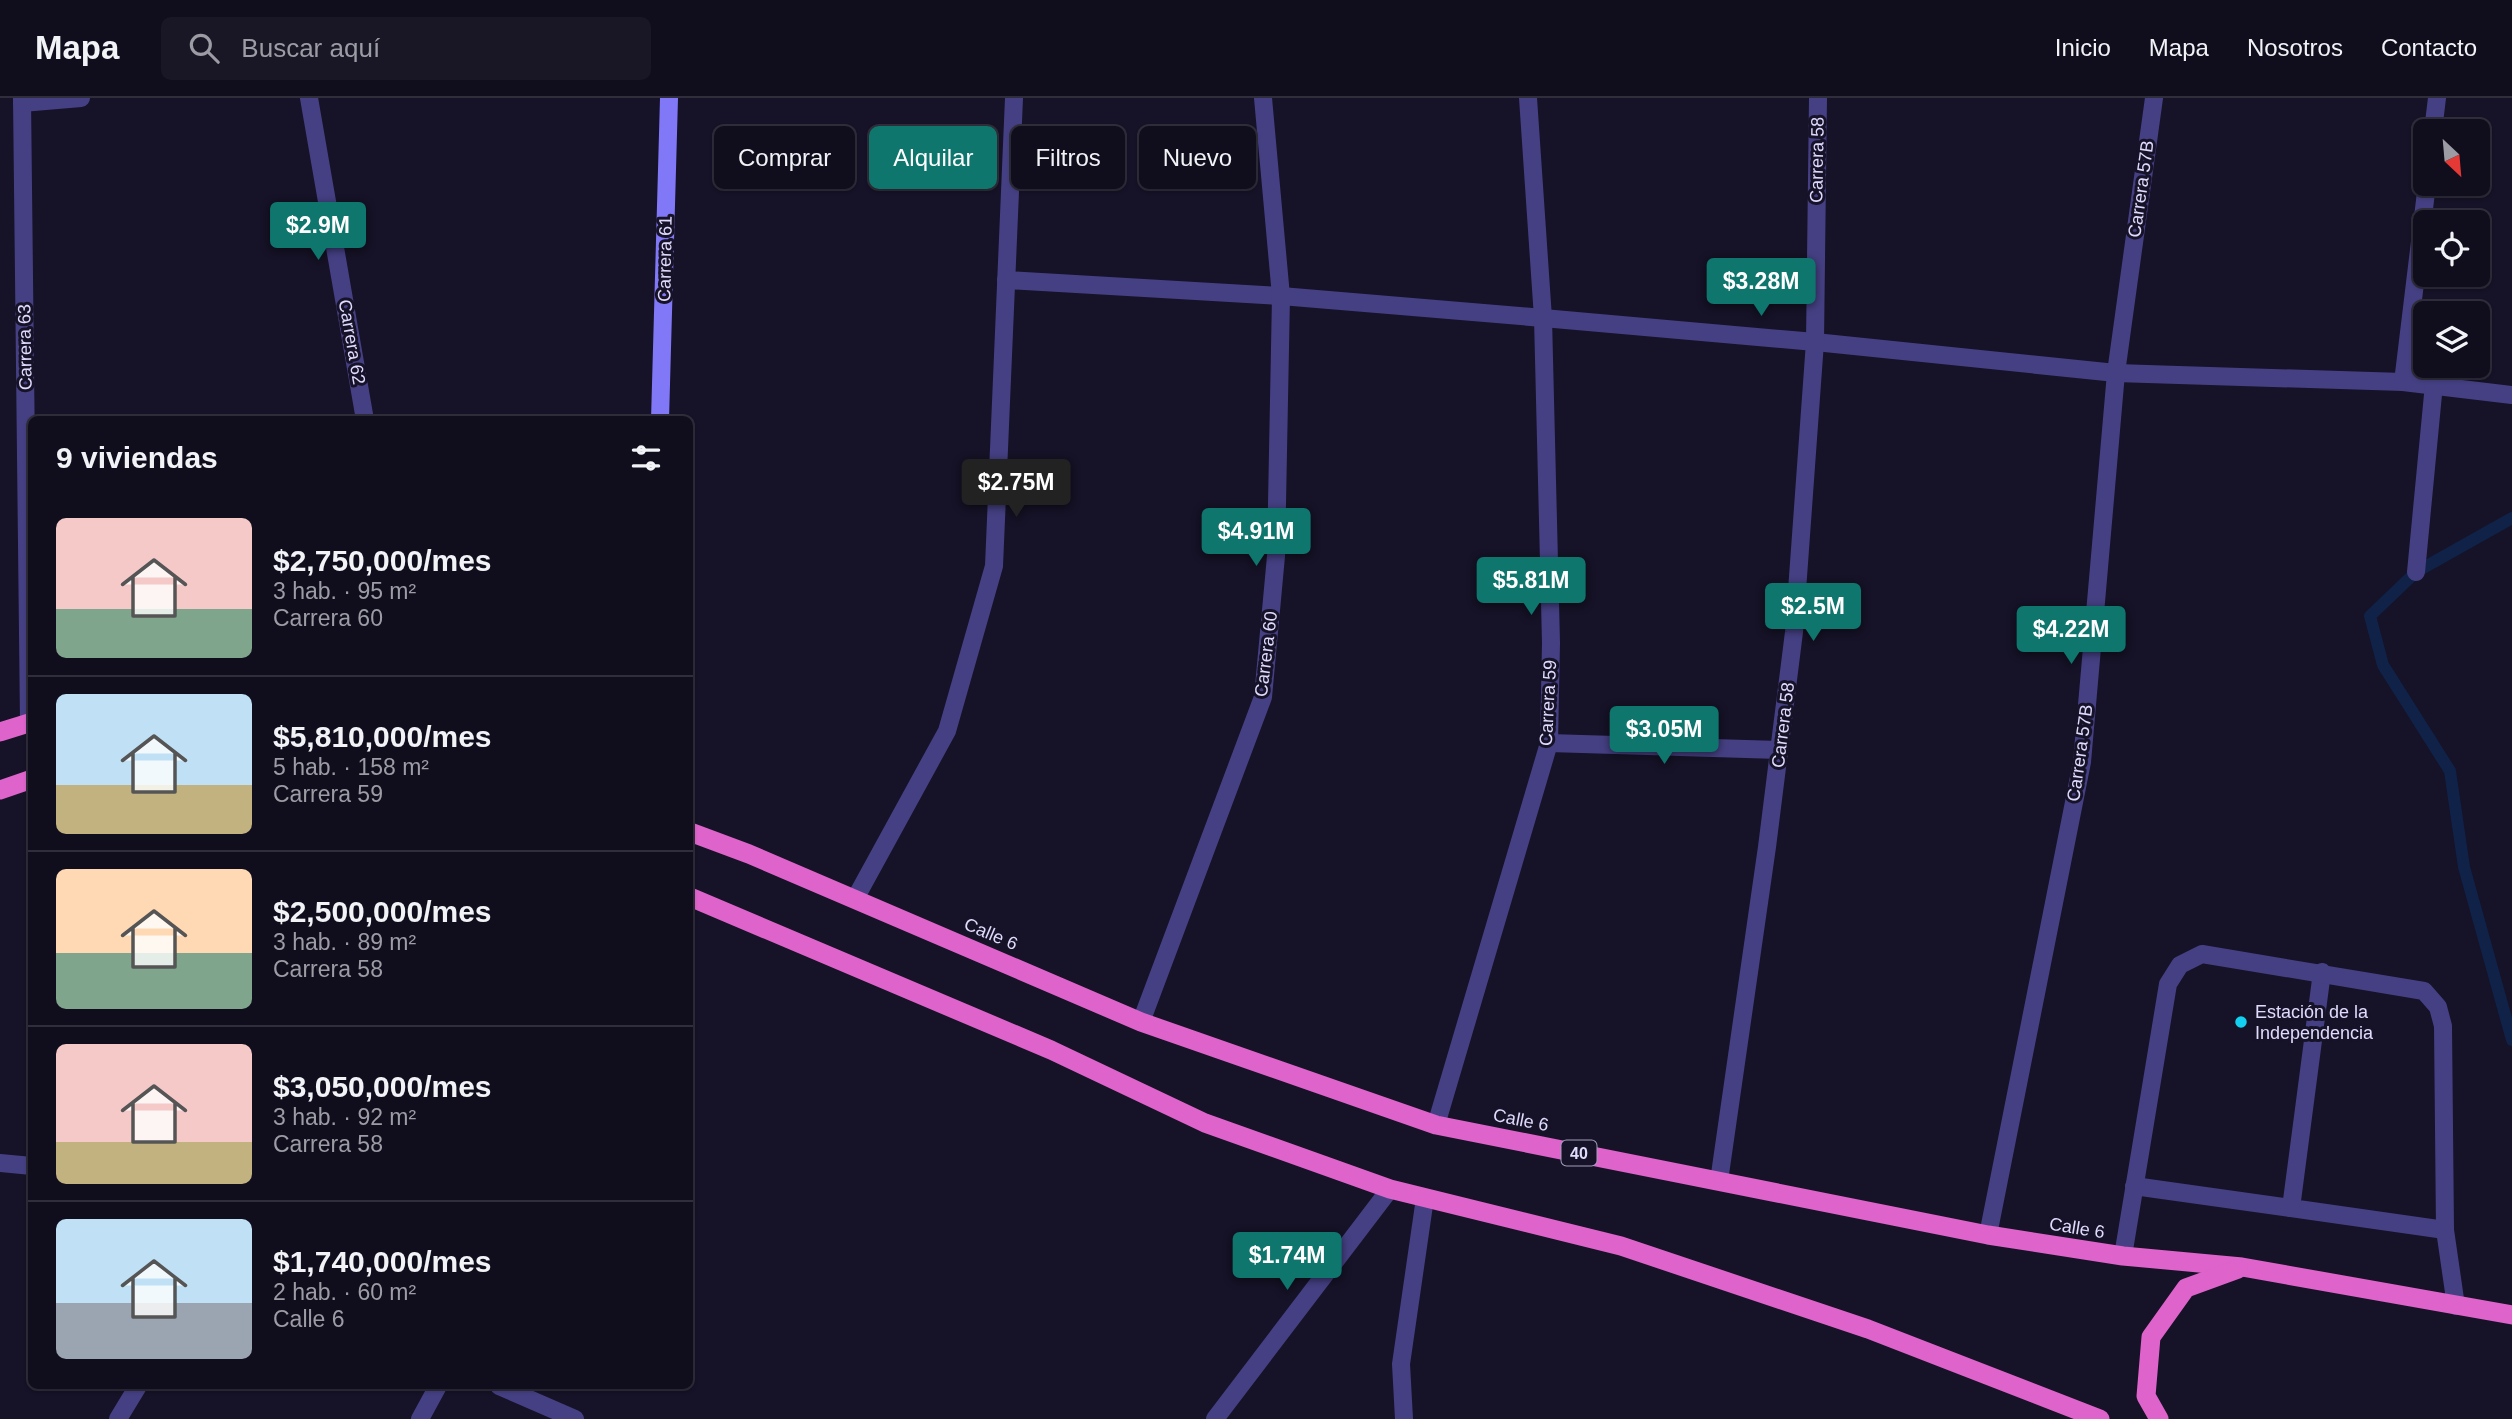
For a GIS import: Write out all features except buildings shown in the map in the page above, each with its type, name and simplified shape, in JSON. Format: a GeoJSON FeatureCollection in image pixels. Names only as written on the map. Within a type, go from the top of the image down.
{"type":"FeatureCollection","features":[{"type":"Feature","properties":{"kind":"highway"},"geometry":{"type":"LineString","coordinates":[[0,732],[28,723]]}},
{"type":"Feature","properties":{"kind":"highway"},"geometry":{"type":"LineString","coordinates":[[0,790],[28,780]]}},
{"type":"Feature","properties":{"kind":"highway","name":"Calle 6"},"geometry":{"type":"LineString","coordinates":[[693,833],[750,854],[1142,1021],[1436,1125],[1988,1235],[2123,1256],[2242,1268],[2512,1315]]}},
{"type":"Feature","properties":{"kind":"highway"},"geometry":{"type":"LineString","coordinates":[[693,898],[1051,1050],[1205,1123],[1390,1189],[1622,1245],[1868,1329],[2100,1419]]}},
{"type":"Feature","properties":{"kind":"highway"},"geometry":{"type":"LineString","coordinates":[[2159,1419],[2146,1396],[2151,1337],[2186,1288],[2242,1268]]}},
{"type":"Feature","properties":{"kind":"main road","name":"Carrera 61"},"geometry":{"type":"LineString","coordinates":[[660,416],[669,98]]}},
{"type":"Feature","properties":{"kind":"street"},"geometry":{"type":"LineString","coordinates":[[22,100],[81,98]]}},
{"type":"Feature","properties":{"kind":"street","name":"Carrera 62"},"geometry":{"type":"LineString","coordinates":[[309,98],[364,416]]}},
{"type":"Feature","properties":{"kind":"street"},"geometry":{"type":"LineString","coordinates":[[855,899],[947,731],[994,566],[1014,98]]}},
{"type":"Feature","properties":{"kind":"street","name":"Carrera 60"},"geometry":{"type":"LineString","coordinates":[[1142,1021],[1263,697],[1276,556],[1280,296],[1263,98]]}},
{"type":"Feature","properties":{"kind":"street","name":"Carrera 59"},"geometry":{"type":"LineString","coordinates":[[1436,1125],[1549,743],[1551,643],[1543,318],[1528,98]]}},
{"type":"Feature","properties":{"kind":"street","name":"Carrera 58"},"geometry":{"type":"LineString","coordinates":[[1719,1181],[1794,632],[1815,342],[1818,98]]}},
{"type":"Feature","properties":{"kind":"street","name":"Carrera 57B"},"geometry":{"type":"LineString","coordinates":[[1988,1235],[2082,762],[2116,373],[2154,98]]}},
{"type":"Feature","properties":{"kind":"street"},"geometry":{"type":"LineString","coordinates":[[2434,119],[2437,98]]}},
{"type":"Feature","properties":{"kind":"street","name":"Carrera 63"},"geometry":{"type":"LineString","coordinates":[[22,100],[28,566]]}},
{"type":"Feature","properties":{"kind":"street"},"geometry":{"type":"LineString","coordinates":[[2403,382],[2426,196]]}},
{"type":"Feature","properties":{"kind":"street"},"geometry":{"type":"LineString","coordinates":[[1006,280],[1280,296],[1543,318],[2116,373],[2403,382],[2512,395]]}},
{"type":"Feature","properties":{"kind":"street"},"geometry":{"type":"LineString","coordinates":[[2416,572],[2434,384]]}},
{"type":"Feature","properties":{"kind":"street"},"geometry":{"type":"LineString","coordinates":[[1549,743],[1779,750]]}},
{"type":"Feature","properties":{"kind":"street"},"geometry":{"type":"LineString","coordinates":[[2123,1256],[2168,984],[2180,964],[2202,954],[2322,972],[2424,991],[2438,1007],[2443,1026],[2445,1230],[2456,1306]]}},
{"type":"Feature","properties":{"kind":"street"},"geometry":{"type":"LineString","coordinates":[[2291,1208],[2322,972]]}},
{"type":"Feature","properties":{"kind":"street"},"geometry":{"type":"LineString","coordinates":[[0,1164],[28,1166]]}},
{"type":"Feature","properties":{"kind":"street"},"geometry":{"type":"LineString","coordinates":[[2134,1186],[2445,1230]]}},
{"type":"Feature","properties":{"kind":"street"},"geometry":{"type":"LineString","coordinates":[[1215,1419],[1390,1189]]}},
{"type":"Feature","properties":{"kind":"street"},"geometry":{"type":"LineString","coordinates":[[1404,1419],[1401,1363],[1425,1198]]}},
{"type":"Feature","properties":{"kind":"street"},"geometry":{"type":"LineString","coordinates":[[118,1419],[136,1389]]}},
{"type":"Feature","properties":{"kind":"street"},"geometry":{"type":"LineString","coordinates":[[420,1419],[436,1389]]}},
{"type":"Feature","properties":{"kind":"street"},"geometry":{"type":"LineString","coordinates":[[506,1389],[575,1419]]}},
{"type":"Feature","properties":{"kind":"waterway"},"geometry":{"type":"LineString","coordinates":[[2512,518],[2416,572],[2370,616],[2383,665],[2450,771],[2464,867],[2512,1040]]}},
{"type":"Feature","properties":{"kind":"place","name":"Estación de la Independencia"},"geometry":{"type":"Point","coordinates":[2241,1022]}}]}
